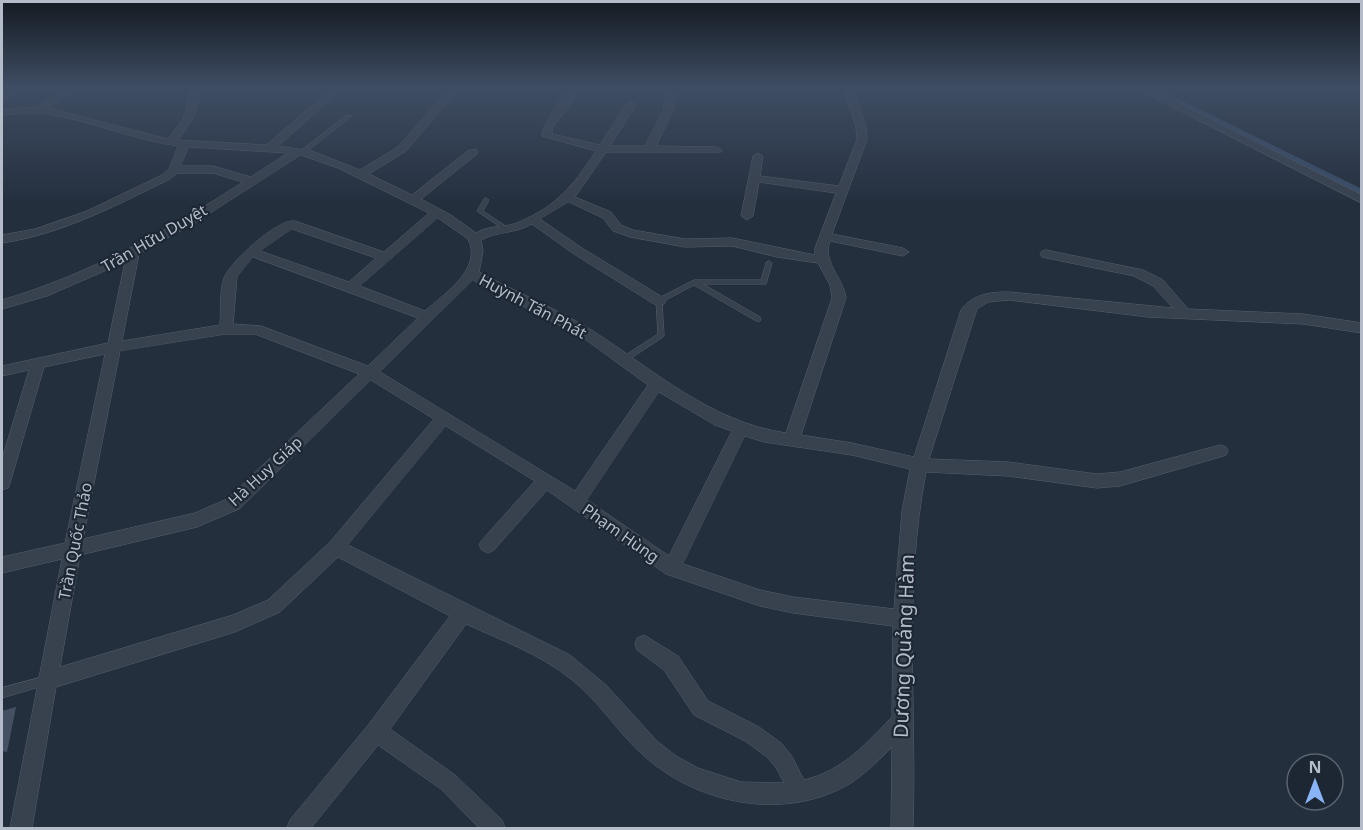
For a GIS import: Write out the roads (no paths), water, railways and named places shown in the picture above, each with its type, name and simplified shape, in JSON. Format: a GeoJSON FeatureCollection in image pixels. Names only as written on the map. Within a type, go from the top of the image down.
{"type":"FeatureCollection","features":[{"type":"Feature","properties":{"kind":"street"},"geometry":{"type":"LineString","coordinates":[[110,126],[152,139],[171,142],[269,148],[320,157],[437,212],[463,228],[474,238],[490,230],[518,227],[568,198],[581,183],[617,126]]}},
{"type":"Feature","properties":{"kind":"street"},"geometry":{"type":"LineString","coordinates":[[171,142],[183,126]]}},
{"type":"Feature","properties":{"kind":"street"},"geometry":{"type":"LineString","coordinates":[[269,148],[295,126]]}},
{"type":"Feature","properties":{"kind":"street"},"geometry":{"type":"LineString","coordinates":[[359,175],[402,149],[422,126]]}},
{"type":"Feature","properties":{"kind":"street"},"geometry":{"type":"LineString","coordinates":[[549,126],[546,134],[601,149],[717,150]]}},
{"type":"Feature","properties":{"kind":"street"},"geometry":{"type":"LineString","coordinates":[[649,149],[661,126]]}},
{"type":"Feature","properties":{"kind":"street"},"geometry":{"type":"LineString","coordinates":[[791,441],[839,298],[836,282],[822,260],[821,248],[863,133],[860,126]]}},
{"type":"Feature","properties":{"kind":"street"},"geometry":{"type":"LineString","coordinates":[[1215,126],[1362,200]]}},
{"type":"Feature","properties":{"kind":"street"},"geometry":{"type":"LineString","coordinates":[[2,239],[37,232],[91,214],[166,177],[174,170],[185,143]]}},
{"type":"Feature","properties":{"kind":"street","name":"Trần Hữu Duyệt"},"geometry":{"type":"LineString","coordinates":[[2,304],[69,282],[133,254],[301,152]]}},
{"type":"Feature","properties":{"kind":"street"},"geometry":{"type":"LineString","coordinates":[[413,200],[473,152]]}},
{"type":"Feature","properties":{"kind":"street"},"geometry":{"type":"LineString","coordinates":[[747,216],[758,156]]}},
{"type":"Feature","properties":{"kind":"street"},"geometry":{"type":"LineString","coordinates":[[174,170],[212,168],[234,173],[251,181]]}},
{"type":"Feature","properties":{"kind":"street"},"geometry":{"type":"LineString","coordinates":[[753,178],[842,190]]}},
{"type":"Feature","properties":{"kind":"street"},"geometry":{"type":"LineString","coordinates":[[568,198],[607,215],[617,228],[630,233],[685,243],[742,244],[777,253],[822,260]]}},
{"type":"Feature","properties":{"kind":"street"},"geometry":{"type":"LineString","coordinates":[[351,287],[437,212]]}},
{"type":"Feature","properties":{"kind":"street"},"geometry":{"type":"LineString","coordinates":[[532,219],[578,251],[659,301]]}},
{"type":"Feature","properties":{"kind":"street"},"geometry":{"type":"LineString","coordinates":[[226,328],[229,283],[232,273],[253,252],[291,224],[386,256]]}},
{"type":"Feature","properties":{"kind":"street"},"geometry":{"type":"LineString","coordinates":[[825,236],[903,252]]}},
{"type":"Feature","properties":{"kind":"street","name":"Huỳnh Tấn Phát"},"geometry":{"type":"LineString","coordinates":[[474,238],[477,252],[472,274],[587,334],[657,384],[720,421],[741,429],[791,441],[852,449],[919,465],[1008,469],[1083,480],[1107,481],[1220,451]]}},
{"type":"Feature","properties":{"kind":"street"},"geometry":{"type":"LineString","coordinates":[[253,252],[428,317]]}},
{"type":"Feature","properties":{"kind":"street","name":"Trần Quốc Thảo"},"geometry":{"type":"LineString","coordinates":[[21,828],[72,549],[133,254]]}},
{"type":"Feature","properties":{"kind":"street"},"geometry":{"type":"LineString","coordinates":[[1046,254],[1138,273],[1158,283],[1184,313]]}},
{"type":"Feature","properties":{"kind":"street","name":"Hà Huy Giáp"},"geometry":{"type":"LineString","coordinates":[[2,565],[197,520],[233,504],[472,274]]}},
{"type":"Feature","properties":{"kind":"street","name":"Dương Quảng Hàm"},"geometry":{"type":"LineString","coordinates":[[902,828],[902,620],[910,511],[919,465],[968,310],[982,298],[1009,296],[1125,310],[1295,318],[1362,328]]}},
{"type":"Feature","properties":{"kind":"street","name":"Phạm Hùng"},"geometry":{"type":"LineString","coordinates":[[2,371],[114,347],[226,328],[256,330],[369,372],[546,480],[672,568],[760,598],[793,605],[902,620]]}},
{"type":"Feature","properties":{"kind":"street"},"geometry":{"type":"LineString","coordinates":[[2,483],[38,364]]}},
{"type":"Feature","properties":{"kind":"street"},"geometry":{"type":"LineString","coordinates":[[577,502],[657,384]]}},
{"type":"Feature","properties":{"kind":"street"},"geometry":{"type":"LineString","coordinates":[[49,680],[235,623],[274,606],[294,590],[336,547],[444,418]]}},
{"type":"Feature","properties":{"kind":"street"},"geometry":{"type":"LineString","coordinates":[[672,568],[741,429]]}},
{"type":"Feature","properties":{"kind":"street"},"geometry":{"type":"LineString","coordinates":[[488,545],[546,480]]}},
{"type":"Feature","properties":{"kind":"street"},"geometry":{"type":"LineString","coordinates":[[336,547],[463,613],[529,643],[585,676],[608,698],[651,748],[677,769],[710,784],[768,795],[799,792],[839,778],[866,759],[901,722]]}},
{"type":"Feature","properties":{"kind":"street"},"geometry":{"type":"LineString","coordinates":[[298,828],[376,731],[463,613]]}},
{"type":"Feature","properties":{"kind":"street"},"geometry":{"type":"LineString","coordinates":[[644,644],[671,663],[701,708],[752,734],[774,750],[784,762],[799,792]]}},
{"type":"Feature","properties":{"kind":"street"},"geometry":{"type":"LineString","coordinates":[[376,731],[448,782],[494,828]]}},
{"type":"Feature","properties":{"kind":"lane"},"geometry":{"type":"LineString","coordinates":[[301,152],[337,126]]}},
{"type":"Feature","properties":{"kind":"lane"},"geometry":{"type":"LineString","coordinates":[[486,200],[480,211],[505,228]]}},
{"type":"Feature","properties":{"kind":"lane"},"geometry":{"type":"LineString","coordinates":[[622,360],[661,335],[659,301],[694,282],[764,282],[769,263]]}},
{"type":"Feature","properties":{"kind":"lane"},"geometry":{"type":"LineString","coordinates":[[694,282],[758,319]]}},
{"type":"Feature","properties":{"kind":"lane"},"geometry":{"type":"LineString","coordinates":[[2,693],[49,680]]}},
{"type":"Feature","properties":{"kind":"waterway"},"geometry":{"type":"LineString","coordinates":[[1225,126],[1362,194]]}}]}
